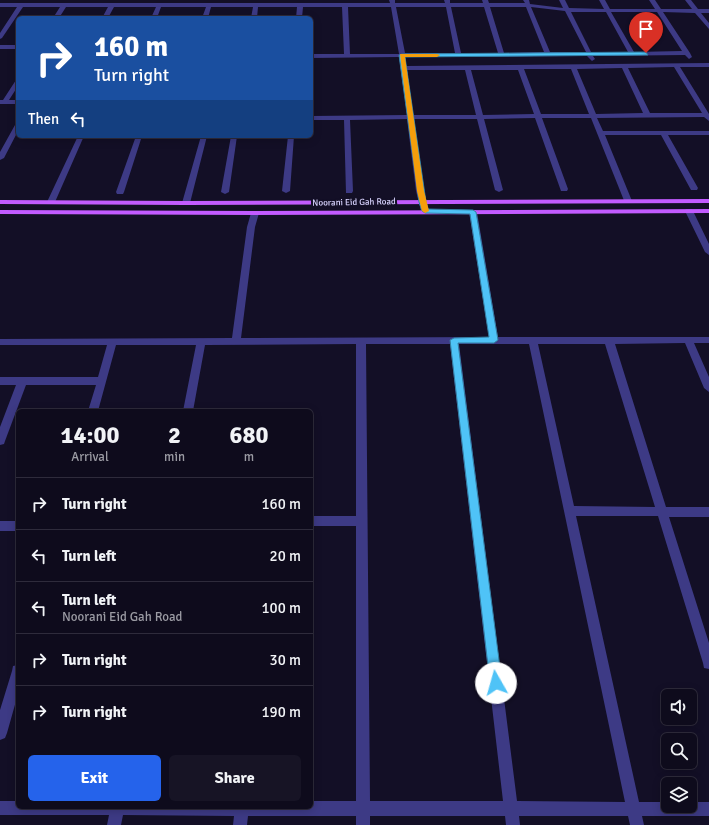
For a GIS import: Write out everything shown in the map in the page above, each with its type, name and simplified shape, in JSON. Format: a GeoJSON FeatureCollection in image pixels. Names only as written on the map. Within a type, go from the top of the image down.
{"type":"FeatureCollection","features":[{"type":"Feature","properties":{"kind":"main road","name":"Noorani Eid Gah Road"},"geometry":{"type":"LineString","coordinates":[[0,202],[186,203],[709,201]]}},
{"type":"Feature","properties":{"kind":"main road","name":"Noorani Eid Gah Road"},"geometry":{"type":"LineString","coordinates":[[0,212],[255,213],[425,211],[709,211]]}},
{"type":"Feature","properties":{"kind":"street"},"geometry":{"type":"LineString","coordinates":[[562,0],[596,66]]}},
{"type":"Feature","properties":{"kind":"street"},"geometry":{"type":"LineString","coordinates":[[602,0],[632,53]]}},
{"type":"Feature","properties":{"kind":"street"},"geometry":{"type":"LineString","coordinates":[[652,0],[694,65]]}},
{"type":"Feature","properties":{"kind":"street"},"geometry":{"type":"LineString","coordinates":[[688,0],[709,27]]}},
{"type":"Feature","properties":{"kind":"street"},"geometry":{"type":"LineString","coordinates":[[0,5],[209,5],[300,4],[320,2],[345,4],[371,2],[486,2],[528,3],[567,10],[709,12]]}},
{"type":"Feature","properties":{"kind":"street"},"geometry":{"type":"LineString","coordinates":[[392,2],[398,27],[422,202],[425,211]]}},
{"type":"Feature","properties":{"kind":"street"},"geometry":{"type":"LineString","coordinates":[[447,2],[458,55]]}},
{"type":"Feature","properties":{"kind":"street"},"geometry":{"type":"LineString","coordinates":[[486,2],[502,55]]}},
{"type":"Feature","properties":{"kind":"street"},"geometry":{"type":"LineString","coordinates":[[528,3],[547,54]]}},
{"type":"Feature","properties":{"kind":"street"},"geometry":{"type":"LineString","coordinates":[[254,16],[256,4]]}},
{"type":"Feature","properties":{"kind":"street"},"geometry":{"type":"LineString","coordinates":[[299,16],[300,4]]}},
{"type":"Feature","properties":{"kind":"street"},"geometry":{"type":"LineString","coordinates":[[345,4],[347,56]]}},
{"type":"Feature","properties":{"kind":"street"},"geometry":{"type":"LineString","coordinates":[[0,37],[22,5]]}},
{"type":"Feature","properties":{"kind":"street"},"geometry":{"type":"LineString","coordinates":[[57,16],[64,5]]}},
{"type":"Feature","properties":{"kind":"street"},"geometry":{"type":"LineString","coordinates":[[106,16],[112,5]]}},
{"type":"Feature","properties":{"kind":"street"},"geometry":{"type":"LineString","coordinates":[[155,16],[158,5]]}},
{"type":"Feature","properties":{"kind":"street"},"geometry":{"type":"LineString","coordinates":[[206,16],[209,5]]}},
{"type":"Feature","properties":{"kind":"street"},"geometry":{"type":"LineString","coordinates":[[0,47],[16,47]]}},
{"type":"Feature","properties":{"kind":"street"},"geometry":{"type":"LineString","coordinates":[[313,56],[590,53],[687,54]]}},
{"type":"Feature","properties":{"kind":"street"},"geometry":{"type":"LineString","coordinates":[[403,68],[521,69],[573,66],[709,65]]}},
{"type":"Feature","properties":{"kind":"street"},"geometry":{"type":"LineString","coordinates":[[573,66],[628,201]]}},
{"type":"Feature","properties":{"kind":"street"},"geometry":{"type":"LineString","coordinates":[[624,66],[648,116]]}},
{"type":"Feature","properties":{"kind":"street"},"geometry":{"type":"LineString","coordinates":[[676,66],[708,117]]}},
{"type":"Feature","properties":{"kind":"street"},"geometry":{"type":"LineString","coordinates":[[468,69],[499,190]]}},
{"type":"Feature","properties":{"kind":"street"},"geometry":{"type":"LineString","coordinates":[[521,69],[564,189]]}},
{"type":"Feature","properties":{"kind":"street"},"geometry":{"type":"LineString","coordinates":[[2,102],[16,83]]}},
{"type":"Feature","properties":{"kind":"street"},"geometry":{"type":"LineString","coordinates":[[2,102],[16,102]]}},
{"type":"Feature","properties":{"kind":"street"},"geometry":{"type":"LineString","coordinates":[[313,118],[538,116],[708,117]]}},
{"type":"Feature","properties":{"kind":"street"},"geometry":{"type":"LineString","coordinates":[[347,118],[348,191]]}},
{"type":"Feature","properties":{"kind":"street"},"geometry":{"type":"LineString","coordinates":[[0,158],[16,129]]}},
{"type":"Feature","properties":{"kind":"street"},"geometry":{"type":"LineString","coordinates":[[601,133],[709,133]]}},
{"type":"Feature","properties":{"kind":"street"},"geometry":{"type":"LineString","coordinates":[[663,133],[694,188]]}},
{"type":"Feature","properties":{"kind":"street"},"geometry":{"type":"LineString","coordinates":[[51,202],[80,138]]}},
{"type":"Feature","properties":{"kind":"street"},"geometry":{"type":"LineString","coordinates":[[120,192],[139,138]]}},
{"type":"Feature","properties":{"kind":"street"},"geometry":{"type":"LineString","coordinates":[[186,203],[203,138]]}},
{"type":"Feature","properties":{"kind":"street"},"geometry":{"type":"LineString","coordinates":[[225,192],[234,138]]}},
{"type":"Feature","properties":{"kind":"street"},"geometry":{"type":"LineString","coordinates":[[286,191],[291,138]]}},
{"type":"Feature","properties":{"kind":"street"},"geometry":{"type":"LineString","coordinates":[[690,211],[709,252]]}},
{"type":"Feature","properties":{"kind":"street"},"geometry":{"type":"LineString","coordinates":[[473,212],[494,340]]}},
{"type":"Feature","properties":{"kind":"street"},"geometry":{"type":"LineString","coordinates":[[236,341],[251,227],[255,213]]}},
{"type":"Feature","properties":{"kind":"street"},"geometry":{"type":"LineString","coordinates":[[454,340],[513,825]]}},
{"type":"Feature","properties":{"kind":"street"},"geometry":{"type":"LineString","coordinates":[[532,340],[637,825]]}},
{"type":"Feature","properties":{"kind":"street"},"geometry":{"type":"LineString","coordinates":[[609,340],[709,663]]}},
{"type":"Feature","properties":{"kind":"street"},"geometry":{"type":"LineString","coordinates":[[688,340],[709,388]]}},
{"type":"Feature","properties":{"kind":"street"},"geometry":{"type":"LineString","coordinates":[[0,342],[709,340]]}},
{"type":"Feature","properties":{"kind":"street"},"geometry":{"type":"LineString","coordinates":[[94,409],[113,341]]}},
{"type":"Feature","properties":{"kind":"street"},"geometry":{"type":"LineString","coordinates":[[188,409],[201,341]]}},
{"type":"Feature","properties":{"kind":"street"},"geometry":{"type":"LineString","coordinates":[[361,341],[363,825]]}},
{"type":"Feature","properties":{"kind":"street"},"geometry":{"type":"LineString","coordinates":[[0,441],[22,381]]}},
{"type":"Feature","properties":{"kind":"street"},"geometry":{"type":"LineString","coordinates":[[0,382],[102,381]]}},
{"type":"Feature","properties":{"kind":"street"},"geometry":{"type":"LineString","coordinates":[[569,512],[709,512]]}},
{"type":"Feature","properties":{"kind":"street"},"geometry":{"type":"LineString","coordinates":[[313,521],[361,521]]}},
{"type":"Feature","properties":{"kind":"street"},"geometry":{"type":"LineString","coordinates":[[0,526],[16,526]]}},
{"type":"Feature","properties":{"kind":"street"},"geometry":{"type":"LineString","coordinates":[[0,733],[16,678]]}},
{"type":"Feature","properties":{"kind":"street"},"geometry":{"type":"LineString","coordinates":[[313,807],[709,809]]}},
{"type":"Feature","properties":{"kind":"street"},"geometry":{"type":"LineString","coordinates":[[0,808],[16,808]]}},
{"type":"Feature","properties":{"kind":"street"},"geometry":{"type":"LineString","coordinates":[[114,825],[118,809]]}},
{"type":"Feature","properties":{"kind":"street"},"geometry":{"type":"LineString","coordinates":[[240,825],[242,809]]}},
{"type":"Feature","properties":{"kind":"slow traffic"},"geometry":{"type":"LineString","coordinates":[[425,211],[420,191],[402,55],[437,55]]}},
{"type":"Feature","properties":{"kind":"route"},"geometry":{"type":"LineString","coordinates":[[496,683],[454,340],[494,340],[473,212],[425,211],[422,202],[402,55],[646,53]]}}]}
